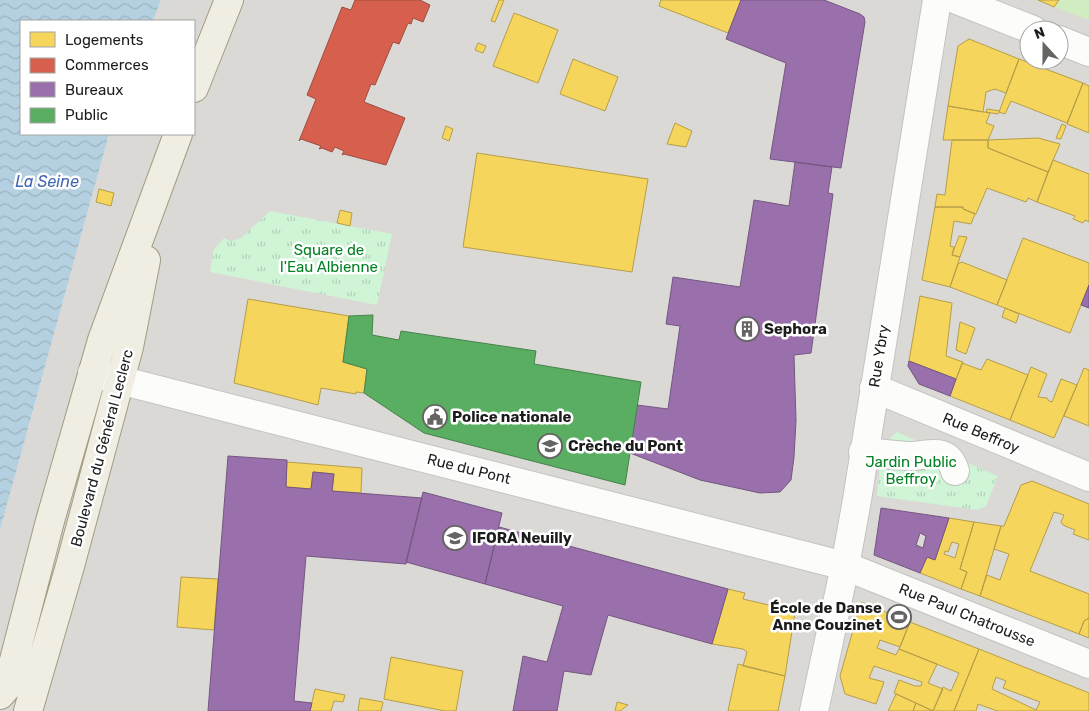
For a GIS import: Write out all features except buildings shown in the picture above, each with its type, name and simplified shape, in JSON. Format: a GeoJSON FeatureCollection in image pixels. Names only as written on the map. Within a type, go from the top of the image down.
{"type":"FeatureCollection","features":[{"type":"Feature","properties":{"kind":"main road"},"geometry":{"type":"LineString","coordinates":[[195,85],[229,0]]}},
{"type":"Feature","properties":{"kind":"main road","name":"Boulevard du Général Leclerc"},"geometry":{"type":"LineString","coordinates":[[5,698],[50,521],[102,340],[178,135]]}},
{"type":"Feature","properties":{"kind":"main road","name":"Boulevard du Général Leclerc"},"geometry":{"type":"LineString","coordinates":[[28,711],[70,566],[129,347],[162,181]]}},
{"type":"Feature","properties":{"kind":"street","name":"Rue Ybry"},"geometry":{"type":"LineString","coordinates":[[817,710],[845,566],[937,0]]}},
{"type":"Feature","properties":{"kind":"street"},"geometry":{"type":"LineString","coordinates":[[957,0],[1019,24]]}},
{"type":"Feature","properties":{"kind":"street"},"geometry":{"type":"LineString","coordinates":[[1069,44],[1089,52]]}},
{"type":"Feature","properties":{"kind":"street","name":"Rue du Pont"},"geometry":{"type":"LineString","coordinates":[[92,373],[845,566]]}},
{"type":"Feature","properties":{"kind":"street","name":"Rue Beffroy"},"geometry":{"type":"LineString","coordinates":[[874,388],[1089,477]]}},
{"type":"Feature","properties":{"kind":"street"},"geometry":{"type":"LineString","coordinates":[[863,452],[910,456],[939,453],[949,460],[955,471]]}},
{"type":"Feature","properties":{"kind":"street","name":"Rue Paul Chatrousse"},"geometry":{"type":"LineString","coordinates":[[845,566],[1089,664]]}},
{"type":"Feature","properties":{"kind":"shaded area"},"geometry":{"type":"Polygon","coordinates":[[[161,0],[1089,0],[1089,711],[0,711],[0,530],[109,135],[195,135],[195,20],[153,20],[161,0]]]}},
{"type":"Feature","properties":{"kind":"green space"},"geometry":{"type":"Polygon","coordinates":[[[1059,0],[1089,0],[1089,20],[1054,7],[1059,0]]]}},
{"type":"Feature","properties":{"kind":"green space","name":"Square de l'Eau Albienne"},"geometry":{"type":"Polygon","coordinates":[[[270,211],[392,234],[377,305],[210,272],[213,251],[224,238],[230,241],[240,239],[270,211]]]}},
{"type":"Feature","properties":{"kind":"green space","name":"Jardin Public Beffroy"},"geometry":{"type":"Polygon","coordinates":[[[897,432],[998,476],[986,506],[977,510],[877,496],[883,453],[886,445],[897,432]]]}},
{"type":"Feature","properties":{"kind":"water","name":"La Seine"},"geometry":{"type":"Polygon","coordinates":[[[0,0],[161,0],[153,20],[20,20],[20,135],[109,135],[0,530],[0,0]]]}},
{"type":"Feature","properties":{"kind":"place","name":"Sephora"},"geometry":{"type":"Point","coordinates":[747,329]}},
{"type":"Feature","properties":{"kind":"place","name":"Police nationale"},"geometry":{"type":"Point","coordinates":[435,417]}},
{"type":"Feature","properties":{"kind":"place","name":"Crèche du Pont"},"geometry":{"type":"Point","coordinates":[550,446]}},
{"type":"Feature","properties":{"kind":"place","name":"IFORA Neuilly"},"geometry":{"type":"Point","coordinates":[455,538]}},
{"type":"Feature","properties":{"kind":"place","name":"École de Danse Anne Couzinet"},"geometry":{"type":"Point","coordinates":[899,617]}}]}
